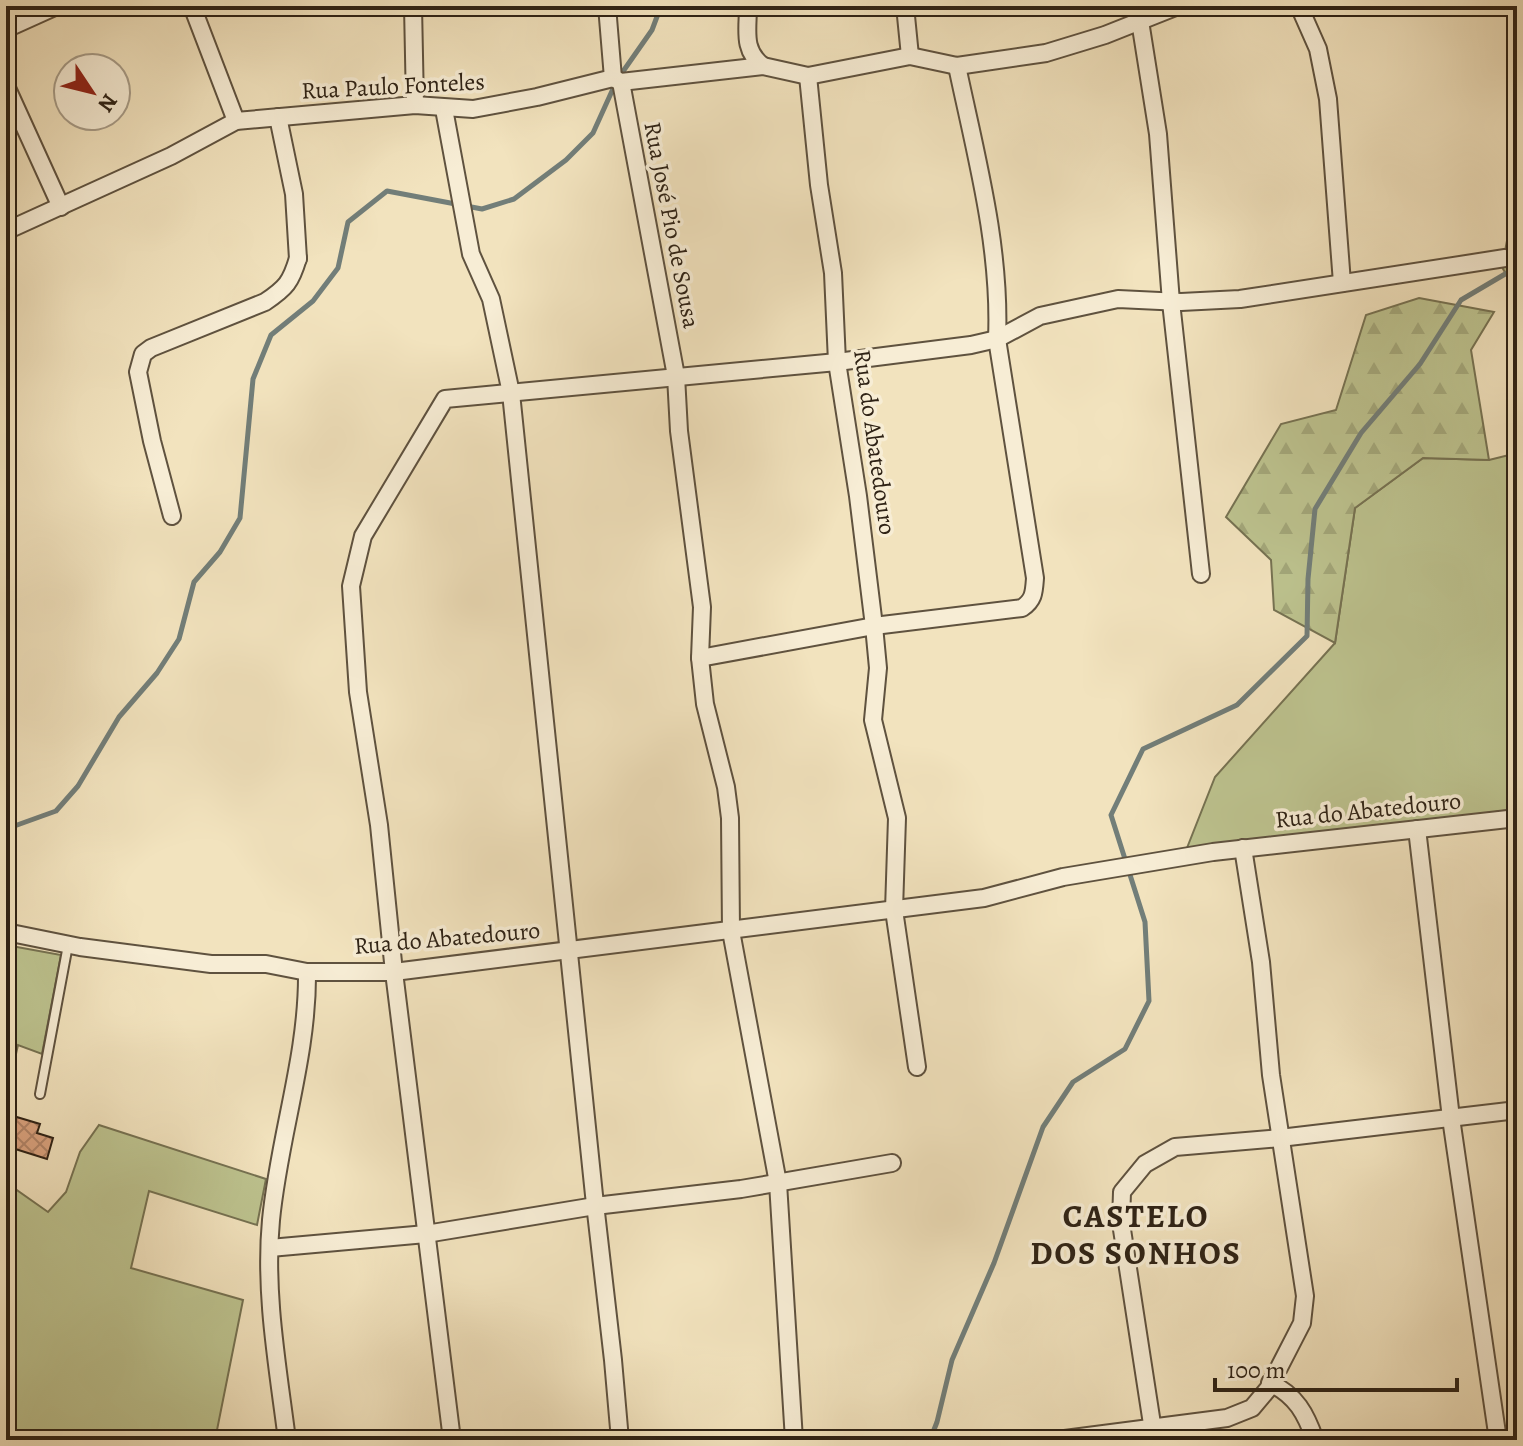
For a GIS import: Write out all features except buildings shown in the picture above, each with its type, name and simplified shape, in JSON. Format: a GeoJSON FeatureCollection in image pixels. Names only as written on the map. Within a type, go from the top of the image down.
{"type":"FeatureCollection","features":[{"type":"Feature","properties":{"kind":"street"},"geometry":{"type":"LineString","coordinates":[[6,29],[57,6]]}},
{"type":"Feature","properties":{"kind":"street"},"geometry":{"type":"LineString","coordinates":[[192,6],[236,121]]}},
{"type":"Feature","properties":{"kind":"street"},"geometry":{"type":"LineString","coordinates":[[413,6],[415,105]]}},
{"type":"Feature","properties":{"kind":"street","name":"Rua José Pio de Sousa"},"geometry":{"type":"LineString","coordinates":[[607,6],[617,80],[676,376],[679,431],[702,607],[700,658],[705,704],[726,787],[730,818],[731,931],[778,1183],[794,1440]]}},
{"type":"Feature","properties":{"kind":"street"},"geometry":{"type":"LineString","coordinates":[[748,6],[747,48],[753,59],[763,66],[808,76],[910,56],[957,66],[1046,53],[1178,6]]}},
{"type":"Feature","properties":{"kind":"street"},"geometry":{"type":"LineString","coordinates":[[905,6],[910,56]]}},
{"type":"Feature","properties":{"kind":"street"},"geometry":{"type":"LineString","coordinates":[[1299,6],[1318,49],[1328,99],[1342,283]]}},
{"type":"Feature","properties":{"kind":"street"},"geometry":{"type":"LineString","coordinates":[[1140,21],[1158,134],[1171,302],[1201,574]]}},
{"type":"Feature","properties":{"kind":"street","name":"Rua Paulo Fonteles"},"geometry":{"type":"LineString","coordinates":[[6,231],[171,156],[236,121],[415,105],[473,109],[617,80],[763,66]]}},
{"type":"Feature","properties":{"kind":"street"},"geometry":{"type":"LineString","coordinates":[[700,658],[874,626],[1022,608],[1031,602],[1035,578],[997,339],[999,305],[994,248],[957,66]]}},
{"type":"Feature","properties":{"kind":"street","name":"Rua do Abatedouro"},"geometry":{"type":"LineString","coordinates":[[808,76],[819,185],[833,273],[837,362],[874,626],[878,668],[873,720],[897,818],[894,910],[917,1067]]}},
{"type":"Feature","properties":{"kind":"street"},"geometry":{"type":"LineString","coordinates":[[6,86],[61,207]]}},
{"type":"Feature","properties":{"kind":"street"},"geometry":{"type":"LineString","coordinates":[[444,109],[471,254],[491,299],[511,393],[620,1440]]}},
{"type":"Feature","properties":{"kind":"street"},"geometry":{"type":"LineString","coordinates":[[172,516],[152,441],[138,372],[139,362],[151,348],[265,302],[292,280],[298,259],[294,194],[278,117]]}},
{"type":"Feature","properties":{"kind":"street"},"geometry":{"type":"LineString","coordinates":[[452,1440],[394,972],[379,825],[358,692],[351,586],[363,536],[445,399],[837,362],[997,339],[1040,316],[1118,299],[1171,302],[1240,299],[1505,258]]}},
{"type":"Feature","properties":{"kind":"street","name":"Rua do Abatedouro"},"geometry":{"type":"LineString","coordinates":[[6,932],[68,945],[211,964],[266,964],[307,972],[394,972],[984,898],[1063,877],[1243,848],[1517,818]]}},
{"type":"Feature","properties":{"kind":"street"},"geometry":{"type":"LineString","coordinates":[[1417,829],[1451,1118],[1498,1440]]}},
{"type":"Feature","properties":{"kind":"street"},"geometry":{"type":"LineString","coordinates":[[1057,1440],[1154,1434],[1227,1418],[1252,1408],[1270,1383],[1302,1323],[1305,1296],[1271,1075],[1261,962],[1243,848]]}},
{"type":"Feature","properties":{"kind":"street"},"geometry":{"type":"LineString","coordinates":[[287,1440],[272,1318],[271,1219],[305,1025],[307,972]]}},
{"type":"Feature","properties":{"kind":"street"},"geometry":{"type":"LineString","coordinates":[[1154,1434],[1121,1223],[1122,1192],[1145,1164],[1175,1147],[1517,1110]]}},
{"type":"Feature","properties":{"kind":"street"},"geometry":{"type":"LineString","coordinates":[[270,1248],[426,1234],[595,1206],[778,1183],[892,1163]]}},
{"type":"Feature","properties":{"kind":"street"},"geometry":{"type":"LineString","coordinates":[[1270,1383],[1285,1390],[1303,1409],[1315,1440]]}},
{"type":"Feature","properties":{"kind":"lane"},"geometry":{"type":"LineString","coordinates":[[40,1094],[68,945]]}},
{"type":"Feature","properties":{"kind":"green space"},"geometry":{"type":"Polygon","coordinates":[[[1517,188],[1517,294],[1502,267],[1517,188]]]}},
{"type":"Feature","properties":{"kind":"green space"},"geometry":{"type":"Polygon","coordinates":[[[1419,298],[1494,312],[1471,350],[1489,460],[1423,458],[1355,508],[1335,643],[1274,610],[1271,560],[1226,517],[1281,424],[1336,410],[1366,315],[1419,298]]]}},
{"type":"Feature","properties":{"kind":"green space"},"geometry":{"type":"Polygon","coordinates":[[[1517,453],[1517,809],[1185,853],[1215,777],[1335,643],[1355,508],[1423,458],[1489,460],[1517,453]]]}},
{"type":"Feature","properties":{"kind":"green space"},"geometry":{"type":"Polygon","coordinates":[[[6,945],[61,955],[42,1054],[18,1045],[6,1099],[6,945]]]}},
{"type":"Feature","properties":{"kind":"green space"},"geometry":{"type":"Polygon","coordinates":[[[99,1125],[266,1179],[257,1225],[149,1191],[131,1268],[243,1300],[215,1440],[6,1440],[6,1173],[14,1188],[48,1212],[66,1192],[80,1152],[99,1125]]]}},
{"type":"Feature","properties":{"kind":"waterway"},"geometry":{"type":"LineString","coordinates":[[6,829],[56,811],[78,786],[119,717],[157,673],[179,639],[194,582],[220,552],[240,518],[253,379],[271,335],[313,301],[338,268],[348,222],[387,191],[482,209],[514,199],[566,160],[593,133],[617,80],[652,30],[661,6]]}},
{"type":"Feature","properties":{"kind":"waterway"},"geometry":{"type":"LineString","coordinates":[[930,1440],[952,1360],[994,1263],[1043,1127],[1073,1082],[1125,1049],[1149,1001],[1145,922],[1111,815],[1143,749],[1237,705],[1307,636],[1308,579],[1315,509],[1361,433],[1420,364],[1461,300],[1517,267]]}},
{"type":"Feature","properties":{"kind":"district","name":"CASTELO DOS SONHOS"},"geometry":{"type":"Point","coordinates":[1136,1234]}}]}
